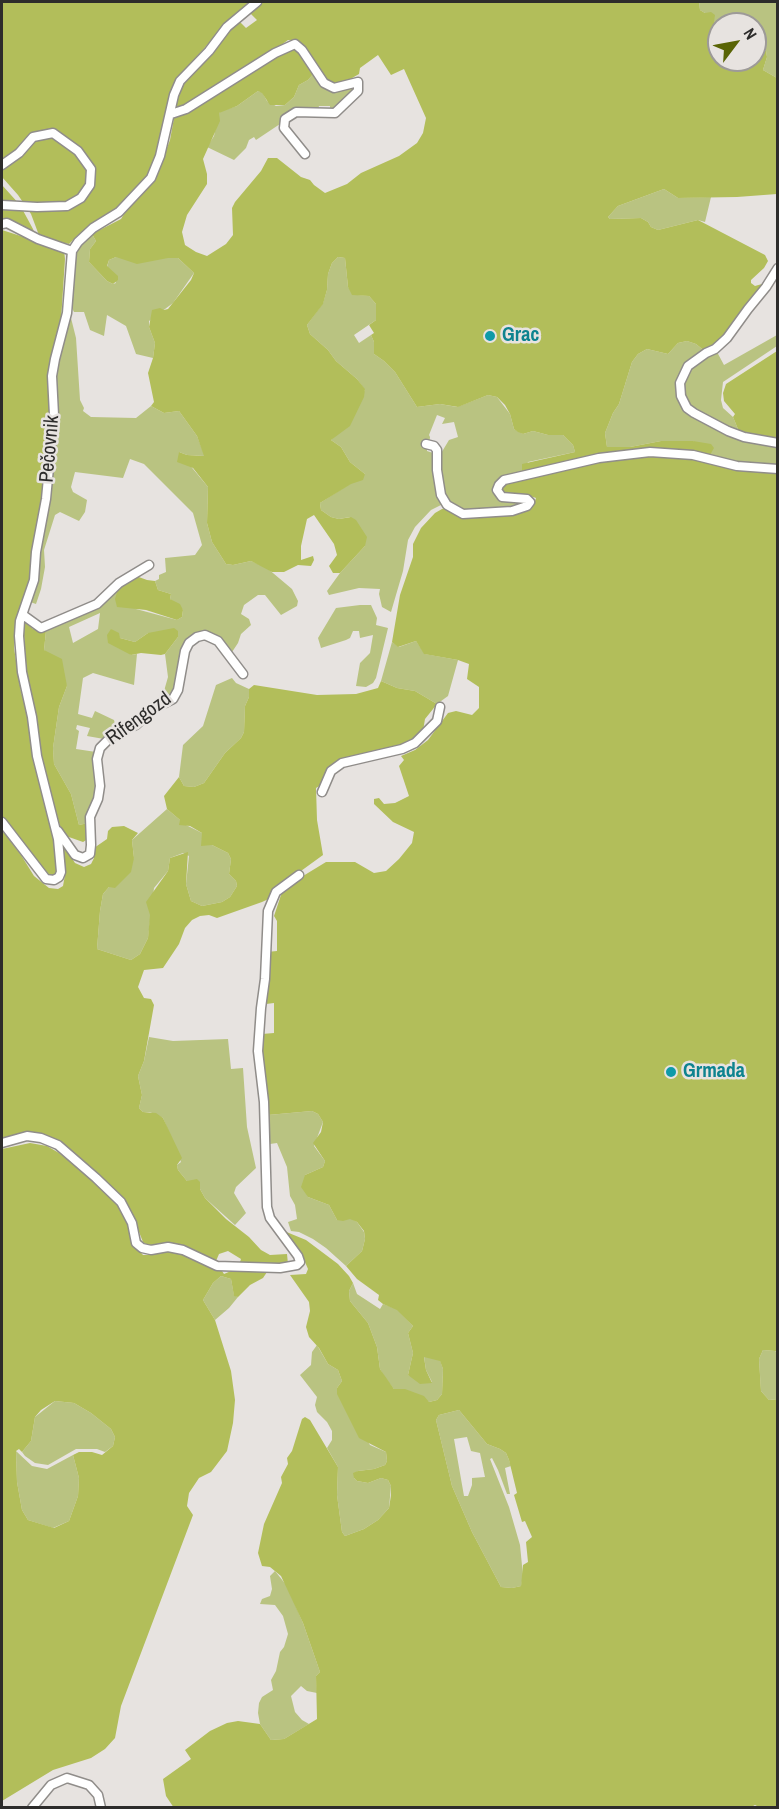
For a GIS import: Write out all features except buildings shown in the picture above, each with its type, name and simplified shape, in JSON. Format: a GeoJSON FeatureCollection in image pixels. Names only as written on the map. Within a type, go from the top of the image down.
{"type":"FeatureCollection","features":[{"type":"Feature","properties":{"kind":"street"},"geometry":{"type":"LineString","coordinates":[[2,224],[7,223],[38,239],[72,251],[93,228],[119,212],[151,178],[160,156],[174,95],[180,81],[227,27],[257,2]]}},
{"type":"Feature","properties":{"kind":"street"},"geometry":{"type":"LineString","coordinates":[[171,114],[186,109],[275,53],[295,44],[302,50],[324,83],[334,88],[358,82],[358,91],[335,113],[296,112],[285,119],[284,128],[305,154]]}},
{"type":"Feature","properties":{"kind":"street"},"geometry":{"type":"LineString","coordinates":[[2,165],[19,153],[33,137],[53,133],[78,151],[91,169],[90,185],[81,198],[67,206],[2,205]]}},
{"type":"Feature","properties":{"kind":"street","name":"Pečovnik"},"geometry":{"type":"LineString","coordinates":[[2,822],[46,879],[54,880],[59,877],[61,872],[56,828],[37,756],[32,717],[22,672],[19,636],[34,580],[36,552],[46,499],[54,415],[52,376],[67,313],[69,265],[72,251]]}},
{"type":"Feature","properties":{"kind":"street"},"geometry":{"type":"LineString","coordinates":[[777,268],[766,287],[727,338],[715,349],[688,366],[680,384],[681,396],[687,408],[694,413],[744,437],[777,443]]}},
{"type":"Feature","properties":{"kind":"street"},"geometry":{"type":"LineString","coordinates":[[426,444],[434,446],[437,450],[439,486],[447,506],[463,514],[512,511],[527,506],[530,502],[527,499],[502,497],[497,490],[499,485],[513,478],[599,458],[650,452],[693,455],[738,466],[777,469]]}},
{"type":"Feature","properties":{"kind":"street"},"geometry":{"type":"LineString","coordinates":[[23,615],[41,628],[97,604],[119,584],[149,565]]}},
{"type":"Feature","properties":{"kind":"street","name":"Rifengozd"},"geometry":{"type":"LineString","coordinates":[[56,828],[75,855],[83,858],[90,854],[90,817],[98,799],[100,786],[97,759],[100,748],[106,740],[136,725],[155,708],[173,699],[189,643],[205,635],[218,641],[243,674]]}},
{"type":"Feature","properties":{"kind":"street"},"geometry":{"type":"LineString","coordinates":[[322,792],[330,771],[342,763],[402,749],[415,743],[437,721],[440,708]]}},
{"type":"Feature","properties":{"kind":"street"},"geometry":{"type":"LineString","coordinates":[[2,1143],[27,1136],[41,1138],[58,1145],[121,1202],[132,1223],[136,1243],[142,1248],[151,1250],[168,1247],[183,1250],[218,1266],[280,1268],[297,1265],[300,1262],[298,1256],[270,1218],[267,1208],[264,1102],[258,1051],[265,979],[268,911],[276,892],[299,875]]}},
{"type":"Feature","properties":{"kind":"street"},"geometry":{"type":"LineString","coordinates":[[32,1808],[51,1785],[67,1778],[89,1785],[98,1795],[101,1808]]}},
{"type":"Feature","properties":{"kind":"green space"},"geometry":{"type":"Polygon","coordinates":[[[2,2],[251,2],[233,16],[176,80],[163,136],[151,172],[143,184],[112,215],[78,235],[69,244],[40,238],[31,214],[2,177],[2,2]]]}},
{"type":"Feature","properties":{"kind":"green space"},"geometry":{"type":"Polygon","coordinates":[[[263,2],[699,2],[700,10],[707,13],[707,72],[766,72],[777,78],[777,194],[678,198],[664,189],[618,206],[608,217],[610,219],[641,218],[658,230],[698,220],[765,255],[768,261],[751,280],[751,283],[755,286],[762,284],[765,287],[722,343],[707,353],[696,344],[687,341],[678,343],[668,354],[647,349],[638,354],[632,362],[619,404],[605,433],[607,447],[630,447],[661,441],[693,441],[711,444],[714,448],[710,455],[654,450],[522,475],[522,464],[575,452],[573,445],[563,435],[548,435],[533,431],[523,434],[518,432],[514,429],[505,405],[497,397],[488,395],[458,407],[440,404],[417,407],[395,372],[374,354],[374,342],[371,335],[374,333],[369,325],[376,320],[376,304],[369,296],[352,295],[348,287],[345,258],[338,257],[332,263],[328,274],[323,304],[307,325],[310,334],[365,389],[364,397],[350,426],[331,440],[341,447],[350,462],[365,474],[363,480],[351,484],[320,503],[321,510],[331,517],[339,519],[351,517],[356,520],[367,537],[365,546],[340,573],[333,573],[329,566],[337,555],[334,544],[314,515],[307,519],[301,546],[301,560],[313,556],[311,566],[298,565],[284,572],[272,572],[251,561],[233,565],[226,564],[212,542],[207,523],[208,487],[193,468],[177,462],[179,452],[204,456],[197,436],[179,411],[164,413],[151,406],[154,402],[148,373],[155,343],[149,327],[152,310],[168,309],[194,273],[178,258],[137,264],[116,257],[109,260],[107,266],[118,276],[118,280],[113,284],[107,281],[89,262],[90,249],[96,241],[92,234],[121,219],[129,206],[148,188],[156,176],[170,140],[174,118],[289,46],[295,47],[314,73],[299,85],[294,97],[285,105],[270,105],[258,91],[237,106],[219,113],[220,121],[203,159],[207,184],[187,215],[182,232],[185,245],[196,252],[207,256],[226,244],[233,235],[232,208],[261,171],[268,158],[277,158],[325,193],[399,156],[417,143],[423,133],[426,118],[404,69],[391,75],[378,55],[360,68],[359,74],[347,81],[338,85],[328,83],[302,44],[296,40],[288,40],[250,68],[184,107],[177,108],[175,104],[183,83],[238,20],[246,28],[257,20],[248,11],[263,2]]]}},
{"type":"Feature","properties":{"kind":"green space"},"geometry":{"type":"Polygon","coordinates":[[[699,2],[777,2],[777,78],[766,72],[767,12],[707,12],[707,15],[700,10],[699,2]]]}},
{"type":"Feature","properties":{"kind":"green space"},"geometry":{"type":"Polygon","coordinates":[[[314,73],[355,85],[354,93],[330,112],[330,106],[319,106],[317,112],[286,115],[280,124],[256,140],[254,137],[249,140],[246,148],[234,160],[207,147],[214,136],[221,111],[237,106],[258,91],[262,92],[267,101],[276,106],[285,105],[294,97],[299,85],[314,73]]]}},
{"type":"Feature","properties":{"kind":"green space"},"geometry":{"type":"Polygon","coordinates":[[[2,185],[20,205],[35,235],[2,223],[2,185]]]}},
{"type":"Feature","properties":{"kind":"green space"},"geometry":{"type":"Polygon","coordinates":[[[664,189],[678,198],[711,197],[705,222],[698,220],[658,230],[641,218],[610,219],[608,217],[618,206],[664,189]]]}},
{"type":"Feature","properties":{"kind":"green space"},"geometry":{"type":"Polygon","coordinates":[[[2,230],[64,250],[65,259],[61,320],[48,371],[51,416],[43,499],[32,576],[16,625],[14,648],[21,692],[28,716],[33,758],[52,830],[57,872],[54,876],[50,876],[2,817],[2,230]]]}},
{"type":"Feature","properties":{"kind":"green space"},"geometry":{"type":"Polygon","coordinates":[[[92,234],[96,241],[90,249],[89,262],[107,281],[113,284],[116,283],[107,267],[109,260],[116,257],[178,258],[194,273],[173,303],[149,321],[155,343],[153,358],[136,354],[126,326],[107,315],[104,336],[90,330],[84,312],[74,312],[71,306],[74,259],[80,244],[92,234]]]}},
{"type":"Feature","properties":{"kind":"green space"},"geometry":{"type":"Polygon","coordinates":[[[338,257],[345,258],[348,287],[358,295],[369,296],[376,304],[376,320],[354,335],[359,343],[371,335],[374,342],[374,354],[395,372],[417,407],[440,404],[457,407],[488,395],[497,397],[510,414],[514,429],[523,434],[533,431],[548,435],[563,435],[573,445],[575,452],[528,462],[522,475],[505,476],[524,502],[523,505],[513,508],[460,511],[445,499],[440,485],[443,504],[431,510],[415,527],[408,540],[403,571],[391,612],[382,607],[380,589],[359,588],[329,595],[327,591],[365,546],[350,517],[339,519],[331,517],[321,510],[320,503],[365,474],[350,462],[341,447],[331,440],[365,390],[357,379],[310,334],[307,325],[323,303],[328,274],[332,263],[338,257]],[[437,415],[429,435],[427,451],[436,454],[440,483],[440,455],[449,440],[458,437],[454,422],[442,424],[445,418],[437,415]]]}},
{"type":"Feature","properties":{"kind":"green space"},"geometry":{"type":"Polygon","coordinates":[[[70,314],[76,338],[80,400],[83,411],[91,417],[136,418],[151,406],[164,413],[179,411],[197,436],[205,456],[179,452],[208,487],[207,523],[212,542],[226,564],[233,565],[251,561],[267,568],[292,589],[298,601],[297,606],[281,615],[265,595],[258,595],[244,605],[241,614],[249,619],[251,625],[241,634],[230,655],[226,648],[195,635],[173,696],[168,700],[162,698],[168,677],[165,654],[178,637],[148,633],[135,642],[120,638],[111,629],[131,655],[137,654],[134,685],[93,673],[83,678],[78,714],[92,718],[95,711],[114,720],[115,724],[104,739],[87,736],[90,728],[77,725],[76,729],[79,731],[76,749],[96,752],[97,787],[88,823],[79,825],[71,794],[54,764],[53,748],[59,707],[67,686],[44,650],[46,631],[61,620],[118,589],[136,609],[177,620],[182,617],[183,610],[170,599],[171,594],[158,590],[155,581],[159,579],[159,575],[166,572],[165,558],[195,555],[202,545],[193,513],[144,464],[130,459],[123,478],[75,472],[71,487],[73,492],[87,500],[85,512],[79,521],[60,512],[55,515],[44,550],[45,567],[41,589],[36,604],[30,602],[39,544],[55,372],[70,314]],[[100,613],[69,627],[73,643],[98,629],[100,613]]]}},
{"type":"Feature","properties":{"kind":"green space"},"geometry":{"type":"Polygon","coordinates":[[[777,335],[777,346],[723,382],[721,400],[723,408],[733,417],[740,434],[694,411],[684,397],[682,380],[686,373],[700,361],[717,352],[724,365],[777,335]]]}},
{"type":"Feature","properties":{"kind":"green space"},"geometry":{"type":"Polygon","coordinates":[[[687,341],[696,344],[707,353],[691,362],[679,397],[729,434],[777,445],[777,467],[751,466],[710,455],[693,441],[661,441],[630,447],[607,447],[605,433],[619,404],[632,362],[638,354],[647,349],[668,354],[678,343],[687,341]]]}},
{"type":"Feature","properties":{"kind":"green space"},"geometry":{"type":"Polygon","coordinates":[[[777,351],[777,440],[740,434],[733,417],[735,414],[724,401],[723,393],[726,384],[777,351]]]}},
{"type":"Feature","properties":{"kind":"green space"},"geometry":{"type":"Polygon","coordinates":[[[651,454],[695,456],[777,471],[778,1353],[763,1350],[759,1359],[761,1391],[769,1400],[778,1399],[777,1807],[755,1805],[749,1808],[174,1808],[166,1796],[163,1779],[191,1759],[185,1750],[210,1731],[227,1723],[238,1721],[260,1724],[271,1740],[284,1739],[317,1719],[316,1676],[320,1672],[303,1623],[281,1576],[270,1567],[262,1566],[258,1553],[264,1524],[282,1483],[281,1477],[288,1464],[287,1458],[292,1451],[302,1419],[305,1417],[310,1420],[338,1467],[337,1495],[342,1532],[345,1536],[364,1529],[378,1520],[389,1508],[391,1486],[388,1480],[381,1478],[368,1483],[357,1481],[354,1478],[353,1473],[385,1465],[386,1452],[359,1438],[337,1394],[337,1388],[342,1381],[338,1370],[328,1364],[319,1348],[309,1337],[306,1327],[310,1311],[309,1302],[290,1275],[306,1274],[308,1269],[284,1231],[306,1240],[338,1264],[349,1276],[353,1283],[349,1291],[350,1301],[368,1323],[377,1347],[380,1369],[394,1389],[405,1389],[424,1396],[429,1402],[437,1400],[442,1394],[443,1369],[440,1361],[424,1357],[426,1370],[432,1383],[420,1384],[408,1375],[413,1353],[408,1333],[413,1326],[397,1310],[378,1300],[379,1295],[357,1279],[346,1266],[362,1251],[364,1231],[357,1222],[350,1219],[337,1220],[329,1205],[308,1197],[301,1187],[305,1175],[323,1167],[325,1161],[313,1143],[321,1132],[323,1122],[318,1114],[312,1111],[268,1115],[262,1062],[262,1034],[274,1033],[274,1003],[266,1004],[267,952],[277,951],[277,921],[274,916],[285,887],[326,862],[355,862],[374,873],[386,871],[399,859],[412,843],[414,832],[393,822],[374,804],[374,799],[379,798],[384,804],[395,803],[409,796],[399,766],[404,760],[401,756],[415,750],[428,740],[448,713],[456,711],[472,715],[479,708],[479,687],[467,679],[469,664],[424,654],[416,641],[398,647],[392,642],[400,595],[413,557],[413,544],[421,528],[435,513],[446,508],[461,518],[529,507],[536,498],[524,494],[505,495],[500,491],[505,484],[571,466],[651,454]],[[459,1410],[439,1415],[436,1420],[452,1486],[472,1532],[501,1587],[512,1588],[521,1586],[523,1565],[528,1562],[526,1542],[532,1537],[525,1521],[522,1522],[506,1453],[487,1444],[459,1410]]]}},
{"type":"Feature","properties":{"kind":"green space"},"geometry":{"type":"Polygon","coordinates":[[[136,576],[155,581],[158,590],[171,594],[170,599],[180,604],[183,610],[182,617],[177,620],[146,610],[117,607],[115,599],[118,589],[136,576]]]}},
{"type":"Feature","properties":{"kind":"green space"},"geometry":{"type":"Polygon","coordinates":[[[371,605],[377,618],[376,625],[388,628],[376,678],[366,687],[356,686],[360,663],[370,653],[373,635],[360,638],[359,631],[353,631],[350,638],[321,648],[318,638],[336,608],[371,605]]]}},
{"type":"Feature","properties":{"kind":"green space"},"geometry":{"type":"Polygon","coordinates":[[[23,622],[33,629],[46,631],[44,650],[62,659],[67,686],[59,707],[53,748],[54,764],[71,794],[79,825],[88,823],[88,839],[83,842],[66,836],[60,826],[40,756],[28,689],[23,622]]]}},
{"type":"Feature","properties":{"kind":"green space"},"geometry":{"type":"Polygon","coordinates":[[[174,628],[178,631],[178,637],[165,654],[161,655],[141,653],[131,655],[108,643],[107,635],[111,629],[119,633],[120,638],[135,642],[148,633],[174,628]]]}},
{"type":"Feature","properties":{"kind":"green space"},"geometry":{"type":"Polygon","coordinates":[[[416,641],[425,654],[458,660],[448,696],[437,704],[415,691],[397,688],[381,681],[392,642],[399,647],[416,641]]]}},
{"type":"Feature","properties":{"kind":"green space"},"geometry":{"type":"Polygon","coordinates":[[[232,678],[236,683],[249,689],[249,697],[245,706],[244,732],[241,738],[225,753],[204,783],[194,787],[184,786],[179,777],[183,745],[203,726],[216,685],[232,678]]]}},
{"type":"Feature","properties":{"kind":"green space"},"geometry":{"type":"Polygon","coordinates":[[[381,681],[397,688],[415,691],[437,704],[425,719],[423,731],[415,742],[326,770],[321,785],[316,788],[317,820],[323,855],[283,884],[273,897],[217,918],[209,915],[192,920],[185,928],[179,944],[163,968],[144,970],[138,987],[144,998],[151,999],[154,1005],[144,1061],[138,1076],[142,1095],[139,1108],[143,1112],[156,1113],[163,1118],[182,1158],[177,1165],[178,1170],[187,1181],[197,1179],[205,1198],[226,1219],[261,1250],[270,1255],[287,1254],[288,1264],[239,1265],[241,1259],[228,1251],[219,1254],[216,1261],[183,1247],[150,1247],[143,1242],[132,1214],[120,1197],[96,1173],[41,1137],[2,1144],[2,830],[34,876],[49,888],[58,889],[63,886],[65,875],[60,847],[64,846],[75,863],[84,867],[91,864],[94,858],[94,848],[107,839],[108,831],[112,827],[124,826],[138,833],[132,840],[134,858],[131,872],[115,888],[109,887],[103,894],[97,949],[131,960],[140,954],[148,938],[150,915],[146,902],[168,871],[170,858],[188,852],[186,884],[191,901],[202,906],[222,902],[230,897],[237,886],[236,881],[229,874],[231,859],[228,853],[212,845],[201,846],[202,833],[190,826],[179,825],[180,820],[167,809],[164,796],[179,777],[184,786],[194,787],[204,783],[225,753],[241,738],[244,732],[245,706],[249,697],[249,689],[254,685],[317,695],[356,694],[378,688],[381,681]]]}},
{"type":"Feature","properties":{"kind":"green space"},"geometry":{"type":"Polygon","coordinates":[[[167,809],[186,825],[202,833],[212,845],[228,853],[231,859],[229,874],[236,881],[237,886],[230,897],[222,902],[202,906],[191,901],[186,884],[189,856],[183,853],[170,858],[168,871],[154,888],[148,938],[140,954],[131,960],[97,949],[103,894],[134,858],[132,840],[167,809]]]}},
{"type":"Feature","properties":{"kind":"green space"},"geometry":{"type":"Polygon","coordinates":[[[149,1037],[173,1041],[228,1039],[231,1069],[243,1068],[247,1127],[256,1168],[236,1187],[234,1193],[246,1213],[235,1225],[178,1170],[177,1165],[181,1162],[163,1118],[150,1112],[143,1112],[139,1108],[142,1095],[138,1076],[149,1037]]]}},
{"type":"Feature","properties":{"kind":"green space"},"geometry":{"type":"Polygon","coordinates":[[[312,1111],[318,1114],[323,1122],[314,1146],[325,1161],[323,1167],[305,1175],[308,1197],[329,1205],[337,1220],[350,1218],[357,1222],[364,1232],[362,1251],[346,1266],[313,1239],[291,1231],[288,1222],[297,1219],[295,1205],[290,1196],[287,1167],[277,1143],[270,1144],[268,1115],[312,1111]]]}},
{"type":"Feature","properties":{"kind":"green space"},"geometry":{"type":"Polygon","coordinates":[[[30,1143],[47,1146],[59,1153],[92,1178],[119,1203],[120,1211],[133,1232],[134,1245],[143,1255],[162,1251],[181,1254],[222,1271],[224,1274],[231,1271],[256,1269],[267,1272],[263,1278],[250,1285],[238,1297],[234,1296],[231,1279],[221,1276],[213,1283],[203,1300],[215,1320],[231,1371],[235,1400],[233,1423],[227,1451],[211,1472],[199,1478],[189,1493],[187,1506],[193,1515],[121,1706],[115,1738],[105,1749],[91,1758],[53,1770],[2,1801],[2,1149],[30,1143]],[[55,1401],[41,1410],[35,1417],[31,1441],[22,1452],[19,1449],[16,1451],[17,1482],[22,1510],[28,1520],[54,1528],[69,1521],[78,1496],[79,1478],[73,1455],[79,1452],[92,1452],[102,1455],[113,1446],[115,1437],[111,1429],[74,1403],[55,1401]]]}},
{"type":"Feature","properties":{"kind":"green space"},"geometry":{"type":"Polygon","coordinates":[[[221,1276],[231,1279],[234,1295],[238,1297],[215,1320],[203,1300],[213,1283],[221,1276]]]}},
{"type":"Feature","properties":{"kind":"green space"},"geometry":{"type":"Polygon","coordinates":[[[353,1283],[357,1294],[380,1309],[383,1304],[397,1309],[413,1326],[408,1333],[413,1353],[408,1375],[432,1382],[426,1370],[424,1356],[440,1360],[443,1369],[442,1394],[437,1400],[429,1402],[394,1389],[385,1378],[380,1369],[377,1347],[368,1323],[350,1301],[349,1291],[353,1283]]]}},
{"type":"Feature","properties":{"kind":"green space"},"geometry":{"type":"Polygon","coordinates":[[[317,1345],[328,1364],[338,1370],[342,1381],[337,1388],[370,1445],[386,1452],[385,1465],[358,1471],[354,1478],[357,1481],[368,1483],[381,1478],[388,1480],[391,1486],[389,1508],[378,1520],[364,1529],[345,1536],[342,1532],[337,1495],[338,1467],[327,1448],[332,1440],[332,1431],[317,1412],[315,1405],[317,1397],[300,1375],[311,1365],[312,1352],[317,1345]]]}},
{"type":"Feature","properties":{"kind":"green space"},"geometry":{"type":"Polygon","coordinates":[[[763,1350],[777,1353],[777,1399],[769,1400],[761,1391],[759,1359],[763,1350]]]}},
{"type":"Feature","properties":{"kind":"green space"},"geometry":{"type":"Polygon","coordinates":[[[55,1401],[74,1403],[91,1413],[111,1429],[115,1437],[113,1446],[105,1452],[97,1449],[76,1449],[48,1465],[35,1463],[25,1456],[22,1452],[31,1441],[35,1417],[55,1401]]]}},
{"type":"Feature","properties":{"kind":"green space"},"geometry":{"type":"Polygon","coordinates":[[[459,1410],[487,1444],[506,1453],[511,1466],[505,1468],[510,1494],[507,1494],[498,1470],[492,1458],[490,1459],[509,1507],[520,1545],[523,1576],[521,1586],[501,1587],[472,1532],[452,1486],[436,1420],[439,1415],[459,1410]],[[467,1437],[454,1439],[464,1496],[468,1496],[472,1478],[485,1477],[480,1453],[471,1451],[467,1437]]]}},
{"type":"Feature","properties":{"kind":"green space"},"geometry":{"type":"Polygon","coordinates":[[[16,1451],[32,1466],[47,1469],[73,1455],[79,1478],[78,1496],[69,1521],[53,1528],[28,1520],[22,1510],[17,1482],[16,1451]]]}},
{"type":"Feature","properties":{"kind":"green space"},"geometry":{"type":"Polygon","coordinates":[[[275,1571],[287,1586],[320,1672],[316,1676],[317,1693],[307,1691],[301,1686],[291,1696],[295,1712],[309,1724],[284,1739],[271,1740],[260,1724],[259,1703],[262,1697],[273,1690],[271,1680],[288,1634],[283,1616],[275,1605],[260,1604],[262,1599],[270,1596],[272,1589],[270,1576],[275,1571]]]}},
{"type":"Feature","properties":{"kind":"place","name":"Grac"},"geometry":{"type":"Point","coordinates":[490,336]}},
{"type":"Feature","properties":{"kind":"place","name":"Grmada"},"geometry":{"type":"Point","coordinates":[671,1072]}}]}
